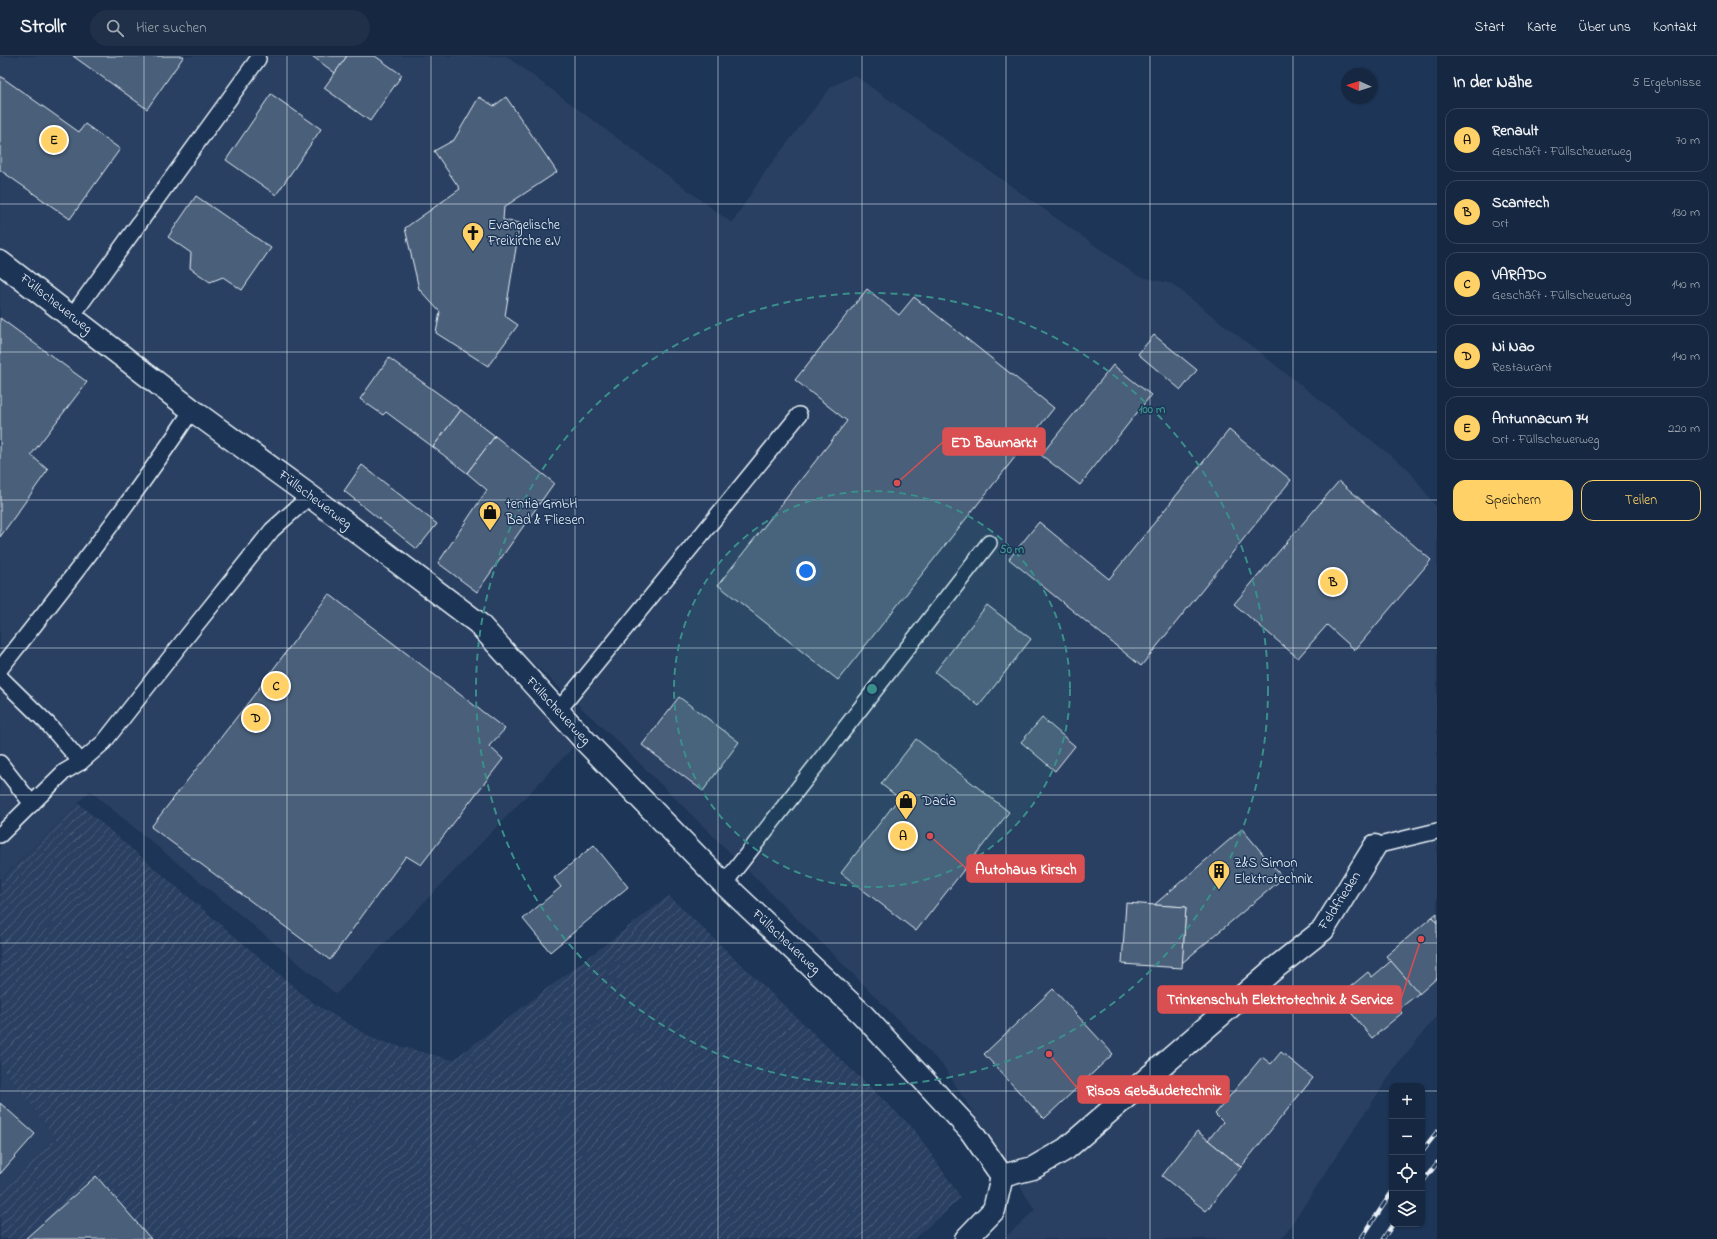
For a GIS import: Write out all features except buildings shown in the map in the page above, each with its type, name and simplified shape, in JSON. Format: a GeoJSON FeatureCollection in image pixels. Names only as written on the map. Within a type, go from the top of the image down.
{"type":"FeatureCollection","features":[{"type":"Feature","properties":{"kind":"street","name":"Füllscheuerweg"},"geometry":{"type":"LineString","coordinates":[[0,262],[192,410],[310,496],[478,623],[558,711],[724,884],[862,1014],[970,1130],[1002,1176]]}},
{"type":"Feature","properties":{"kind":"street","name":"Feldfrieden"},"geometry":{"type":"LineString","coordinates":[[1002,1176],[1033,1168],[1066,1149],[1275,968],[1323,930],[1375,846]]}},
{"type":"Feature","properties":{"kind":"street"},"geometry":{"type":"LineString","coordinates":[[966,1239],[994,1210],[1002,1176]]}},
{"type":"Feature","properties":{"kind":"lane"},"geometry":{"type":"LineString","coordinates":[[72,316],[258,59]]}},
{"type":"Feature","properties":{"kind":"lane"},"geometry":{"type":"LineString","coordinates":[[0,669],[79,569],[164,452],[192,410]]}},
{"type":"Feature","properties":{"kind":"lane"},"geometry":{"type":"LineString","coordinates":[[558,711],[799,415]]}},
{"type":"Feature","properties":{"kind":"lane"},"geometry":{"type":"LineString","coordinates":[[0,835],[64,772],[81,762],[104,742],[272,530],[310,496]]}},
{"type":"Feature","properties":{"kind":"lane"},"geometry":{"type":"LineString","coordinates":[[724,884],[989,543]]}},
{"type":"Feature","properties":{"kind":"lane"},"geometry":{"type":"LineString","coordinates":[[0,677],[48,724],[81,762]]}},
{"type":"Feature","properties":{"kind":"lane"},"geometry":{"type":"LineString","coordinates":[[0,763],[32,804]]}},
{"type":"Feature","properties":{"kind":"lane","name":"Feldfrieden"},"geometry":{"type":"LineString","coordinates":[[1375,846],[1437,831]]}},
{"type":"Feature","properties":{"kind":"shaded area"},"geometry":{"type":"Polygon","coordinates":[[[0,56],[506,56],[732,223],[767,169],[831,87],[854,75],[1138,276],[1172,284],[1408,469],[1437,508],[1437,1015],[1394,1069],[1282,1239],[1003,1239],[1035,1210],[944,1067],[864,985],[615,739],[484,618],[587,733],[336,994],[90,791],[0,880],[0,56]]]}},
{"type":"Feature","properties":{"kind":"shaded area"},"geometry":{"type":"Polygon","coordinates":[[[78,803],[313,1003],[376,1040],[453,1060],[669,896],[914,1129],[961,1198],[914,1239],[0,1239],[0,1195],[55,1137],[0,1064],[0,881],[78,803]]]}},
{"type":"Feature","properties":{"kind":"shaded area"},"geometry":{"type":"Polygon","coordinates":[[[0,1064],[55,1137],[0,1195],[0,1064]]]}},
{"type":"Feature","properties":{"kind":"railway"},"geometry":{"type":"LineString","coordinates":[[1425,1147],[1437,1132]]}},
{"type":"Feature","properties":{"kind":"railway"},"geometry":{"type":"LineString","coordinates":[[1425,1179],[1437,1163]]}},
{"type":"Feature","properties":{"kind":"railway"},"geometry":{"type":"LineString","coordinates":[[1361,1239],[1389,1197]]}},
{"type":"Feature","properties":{"kind":"railway"},"geometry":{"type":"LineString","coordinates":[[1383,1239],[1391,1227]]}},
{"type":"Feature","properties":{"kind":"place","name":"Antunnacum 74"},"geometry":{"type":"Point","coordinates":[54,140]}},
{"type":"Feature","properties":{"kind":"place","name":"Evangelische Freikirche e.V"},"geometry":{"type":"Point","coordinates":[473,252]}},
{"type":"Feature","properties":{"kind":"place","name":"ED Baumarkt"},"geometry":{"type":"Point","coordinates":[897,483]}},
{"type":"Feature","properties":{"kind":"place","name":"tentia GmbH Bad & Fliesen"},"geometry":{"type":"Point","coordinates":[490,532]}},
{"type":"Feature","properties":{"kind":"place","name":"Scantech"},"geometry":{"type":"Point","coordinates":[1333,582]}},
{"type":"Feature","properties":{"kind":"place","name":"VARADO"},"geometry":{"type":"Point","coordinates":[276,686]}},
{"type":"Feature","properties":{"kind":"place","name":"Ni Nao"},"geometry":{"type":"Point","coordinates":[256,718]}},
{"type":"Feature","properties":{"kind":"place","name":"Dacia"},"geometry":{"type":"Point","coordinates":[906,820]}},
{"type":"Feature","properties":{"kind":"place","name":"Renault"},"geometry":{"type":"Point","coordinates":[903,836]}},
{"type":"Feature","properties":{"kind":"place","name":"Autohaus Kirsch"},"geometry":{"type":"Point","coordinates":[930,836]}},
{"type":"Feature","properties":{"kind":"place","name":"Z&S Simon Elektrotechnik"},"geometry":{"type":"Point","coordinates":[1219,890]}},
{"type":"Feature","properties":{"kind":"place","name":"Trinkenschuh Elektrotechnik & Service"},"geometry":{"type":"Point","coordinates":[1421,939]}},
{"type":"Feature","properties":{"kind":"place","name":"Risos Gebäudetechnik"},"geometry":{"type":"Point","coordinates":[1049,1054]}}]}
